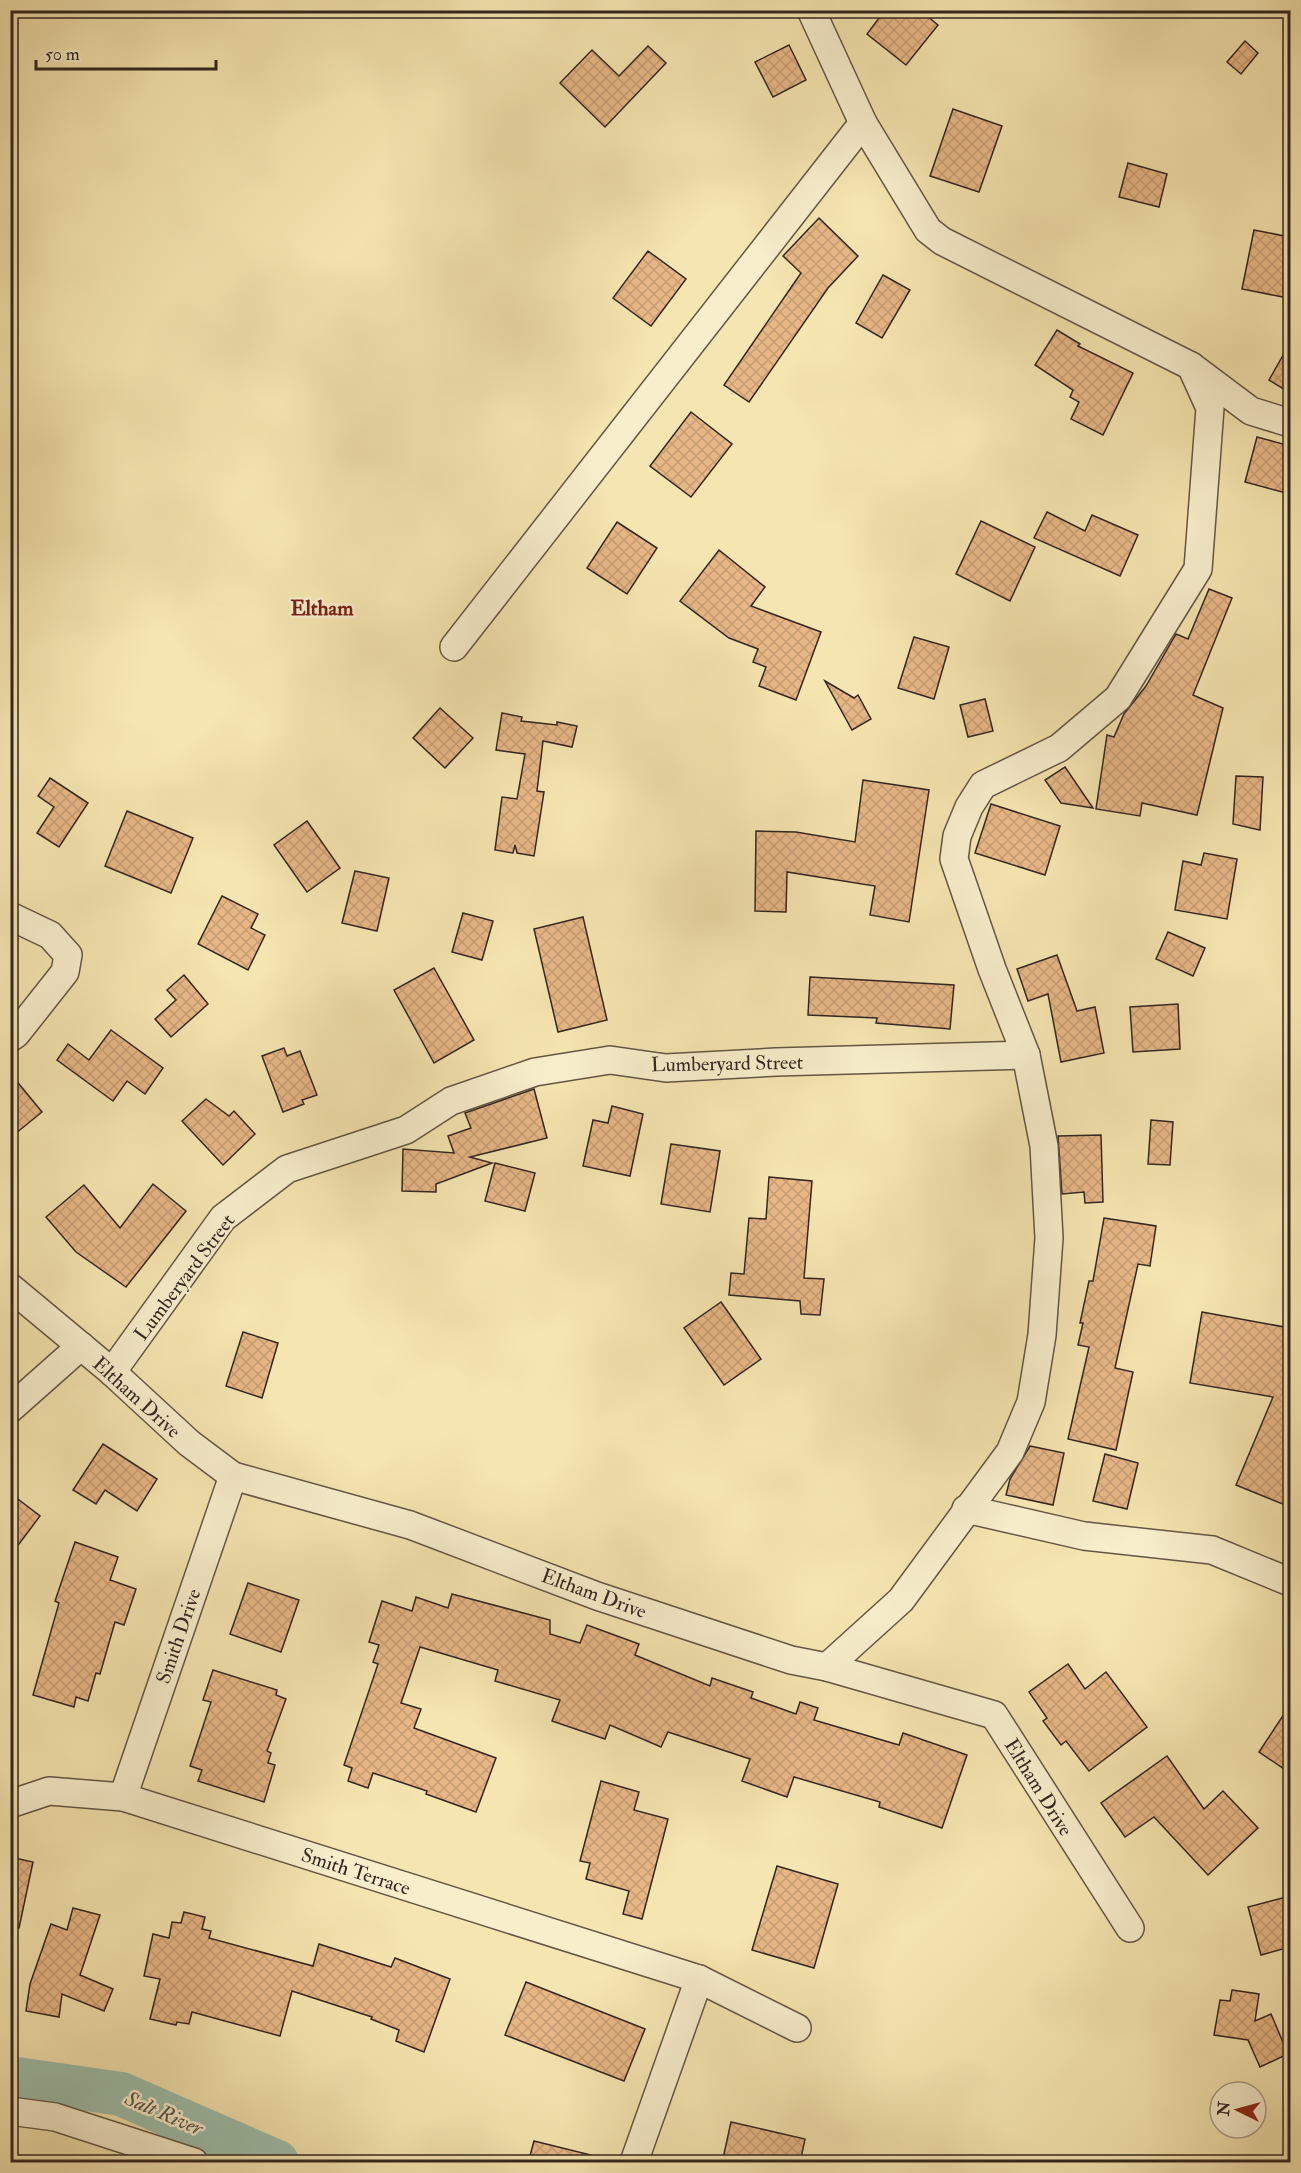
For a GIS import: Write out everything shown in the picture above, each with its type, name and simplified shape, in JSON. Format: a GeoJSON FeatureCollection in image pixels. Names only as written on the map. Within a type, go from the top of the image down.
{"type":"FeatureCollection","features":[{"type":"Feature","properties":{"kind":"street"},"geometry":{"type":"LineString","coordinates":[[811,10],[863,123],[928,230],[942,241],[1191,366],[1251,411],[1290,423]]}},
{"type":"Feature","properties":{"kind":"street"},"geometry":{"type":"LineString","coordinates":[[454,647],[863,123]]}},
{"type":"Feature","properties":{"kind":"street"},"geometry":{"type":"LineString","coordinates":[[827,1667],[901,1600],[1010,1452],[1030,1402],[1042,1335],[1049,1238],[1044,1146],[1026,1055],[968,905],[954,859],[957,836],[969,807],[983,785],[1059,748],[1118,698],[1198,569],[1210,408],[1191,366]]}},
{"type":"Feature","properties":{"kind":"street"},"geometry":{"type":"LineString","coordinates":[[10,916],[50,935],[68,955],[65,972],[10,1038]]}},
{"type":"Feature","properties":{"kind":"street","name":"Lumberyard Street"},"geometry":{"type":"LineString","coordinates":[[112,1372],[223,1218],[286,1169],[406,1130],[451,1101],[535,1072],[610,1060],[666,1068],[776,1062],[1026,1055]]}},
{"type":"Feature","properties":{"kind":"street","name":"Eltham Drive"},"geometry":{"type":"LineString","coordinates":[[10,1287],[112,1372],[189,1443],[233,1476],[410,1525],[607,1599],[791,1660],[827,1667],[994,1715],[1130,1928]]}},
{"type":"Feature","properties":{"kind":"street"},"geometry":{"type":"LineString","coordinates":[[10,1409],[81,1346]]}},
{"type":"Feature","properties":{"kind":"street","name":"Smith Drive"},"geometry":{"type":"LineString","coordinates":[[123,1797],[233,1476]]}},
{"type":"Feature","properties":{"kind":"street"},"geometry":{"type":"LineString","coordinates":[[966,1509],[1084,1536],[1212,1550],[1290,1582]]}},
{"type":"Feature","properties":{"kind":"street","name":"Smith Terrace"},"geometry":{"type":"LineString","coordinates":[[10,1804],[49,1791],[123,1797],[699,1979],[797,2028]]}},
{"type":"Feature","properties":{"kind":"street"},"geometry":{"type":"LineString","coordinates":[[634,2163],[699,1979]]}},
{"type":"Feature","properties":{"kind":"street"},"geometry":{"type":"LineString","coordinates":[[10,2111],[55,2117],[194,2163]]}},
{"type":"Feature","properties":{"kind":"building"},"geometry":{"type":"Polygon","coordinates":[[[885,10],[920,10],[938,25],[906,65],[867,34],[885,10]]]}},
{"type":"Feature","properties":{"kind":"building"},"geometry":{"type":"Polygon","coordinates":[[[1245,41],[1258,53],[1241,74],[1227,62],[1245,41]]]}},
{"type":"Feature","properties":{"kind":"building"},"geometry":{"type":"Polygon","coordinates":[[[789,45],[806,80],[773,97],[755,62],[789,45]]]}},
{"type":"Feature","properties":{"kind":"building"},"geometry":{"type":"Polygon","coordinates":[[[648,46],[666,63],[605,127],[560,83],[592,50],[619,76],[648,46]]]}},
{"type":"Feature","properties":{"kind":"building"},"geometry":{"type":"Polygon","coordinates":[[[953,109],[1002,126],[979,192],[930,176],[953,109]]]}},
{"type":"Feature","properties":{"kind":"building"},"geometry":{"type":"Polygon","coordinates":[[[1128,163],[1167,174],[1159,207],[1119,197],[1128,163]]]}},
{"type":"Feature","properties":{"kind":"building"},"geometry":{"type":"Polygon","coordinates":[[[819,218],[858,256],[828,288],[749,402],[724,385],[801,273],[783,256],[819,218]]]}},
{"type":"Feature","properties":{"kind":"building"},"geometry":{"type":"Polygon","coordinates":[[[1254,230],[1290,237],[1288,298],[1242,289],[1254,230]]]}},
{"type":"Feature","properties":{"kind":"building"},"geometry":{"type":"Polygon","coordinates":[[[648,251],[686,279],[651,326],[613,298],[648,251]]]}},
{"type":"Feature","properties":{"kind":"building"},"geometry":{"type":"Polygon","coordinates":[[[883,275],[910,290],[882,338],[856,323],[883,275]]]}},
{"type":"Feature","properties":{"kind":"building"},"geometry":{"type":"Polygon","coordinates":[[[1057,330],[1080,344],[1078,346],[1133,373],[1103,435],[1071,419],[1079,402],[1070,397],[1073,390],[1035,365],[1057,330]]]}},
{"type":"Feature","properties":{"kind":"building"},"geometry":{"type":"Polygon","coordinates":[[[1290,343],[1290,393],[1269,380],[1290,343]]]}},
{"type":"Feature","properties":{"kind":"building"},"geometry":{"type":"Polygon","coordinates":[[[691,412],[732,444],[691,497],[650,466],[691,412]]]}},
{"type":"Feature","properties":{"kind":"building"},"geometry":{"type":"Polygon","coordinates":[[[1257,437],[1290,446],[1290,494],[1245,482],[1257,437]]]}},
{"type":"Feature","properties":{"kind":"building"},"geometry":{"type":"Polygon","coordinates":[[[1047,512],[1085,531],[1092,515],[1138,535],[1120,576],[1034,538],[1047,512]]]}},
{"type":"Feature","properties":{"kind":"building"},"geometry":{"type":"Polygon","coordinates":[[[981,521],[1035,547],[1010,601],[956,574],[981,521]]]}},
{"type":"Feature","properties":{"kind":"building"},"geometry":{"type":"Polygon","coordinates":[[[617,522],[657,548],[627,594],[587,568],[617,522]]]}},
{"type":"Feature","properties":{"kind":"building"},"geometry":{"type":"Polygon","coordinates":[[[719,550],[765,587],[751,606],[821,632],[796,700],[759,686],[766,667],[753,662],[758,649],[729,638],[680,601],[719,550]]]}},
{"type":"Feature","properties":{"kind":"building"},"geometry":{"type":"Polygon","coordinates":[[[1209,589],[1232,598],[1193,695],[1223,708],[1197,815],[1142,803],[1140,816],[1096,809],[1107,735],[1114,737],[1124,714],[1146,686],[1176,634],[1188,639],[1209,589]]]}},
{"type":"Feature","properties":{"kind":"building"},"geometry":{"type":"Polygon","coordinates":[[[914,637],[949,647],[934,699],[898,688],[914,637]]]}},
{"type":"Feature","properties":{"kind":"building"},"geometry":{"type":"Polygon","coordinates":[[[825,681],[854,698],[858,695],[871,719],[852,730],[825,681]]]}},
{"type":"Feature","properties":{"kind":"building"},"geometry":{"type":"Polygon","coordinates":[[[985,699],[993,731],[968,737],[960,705],[985,699]]]}},
{"type":"Feature","properties":{"kind":"building"},"geometry":{"type":"Polygon","coordinates":[[[440,708],[473,738],[445,768],[413,738],[440,708]]]}},
{"type":"Feature","properties":{"kind":"building"},"geometry":{"type":"Polygon","coordinates":[[[502,713],[522,717],[521,721],[557,725],[557,722],[577,726],[572,747],[543,741],[537,791],[544,792],[534,856],[517,853],[515,845],[513,853],[495,850],[502,797],[517,799],[525,754],[496,750],[502,713]]]}},
{"type":"Feature","properties":{"kind":"building"},"geometry":{"type":"Polygon","coordinates":[[[1065,767],[1093,808],[1061,803],[1045,780],[1065,767]]]}},
{"type":"Feature","properties":{"kind":"building"},"geometry":{"type":"Polygon","coordinates":[[[1236,776],[1263,777],[1260,830],[1233,824],[1236,776]]]}},
{"type":"Feature","properties":{"kind":"building"},"geometry":{"type":"Polygon","coordinates":[[[50,778],[88,803],[59,847],[37,833],[54,807],[38,796],[50,778]]]}},
{"type":"Feature","properties":{"kind":"building"},"geometry":{"type":"Polygon","coordinates":[[[863,780],[929,790],[909,922],[870,915],[875,886],[787,872],[786,912],[755,911],[756,831],[796,832],[855,842],[863,780]]]}},
{"type":"Feature","properties":{"kind":"building"},"geometry":{"type":"Polygon","coordinates":[[[991,804],[1060,826],[1045,875],[975,853],[991,804]]]}},
{"type":"Feature","properties":{"kind":"building"},"geometry":{"type":"Polygon","coordinates":[[[127,811],[193,838],[171,893],[105,866],[127,811]]]}},
{"type":"Feature","properties":{"kind":"building"},"geometry":{"type":"Polygon","coordinates":[[[307,821],[340,868],[307,892],[274,845],[307,821]]]}},
{"type":"Feature","properties":{"kind":"building"},"geometry":{"type":"Polygon","coordinates":[[[1204,853],[1237,859],[1227,919],[1175,910],[1183,861],[1201,865],[1204,853]]]}},
{"type":"Feature","properties":{"kind":"building"},"geometry":{"type":"Polygon","coordinates":[[[355,871],[389,878],[377,931],[342,923],[355,871]]]}},
{"type":"Feature","properties":{"kind":"building"},"geometry":{"type":"Polygon","coordinates":[[[222,896],[258,914],[251,928],[265,935],[248,970],[198,944],[222,896]]]}},
{"type":"Feature","properties":{"kind":"building"},"geometry":{"type":"Polygon","coordinates":[[[463,913],[493,921],[482,960],[452,952],[463,913]]]}},
{"type":"Feature","properties":{"kind":"building"},"geometry":{"type":"Polygon","coordinates":[[[583,917],[607,1020],[558,1032],[534,929],[583,917]]]}},
{"type":"Feature","properties":{"kind":"building"},"geometry":{"type":"Polygon","coordinates":[[[1168,932],[1205,948],[1193,976],[1156,959],[1168,932]]]}},
{"type":"Feature","properties":{"kind":"building"},"geometry":{"type":"Polygon","coordinates":[[[1057,955],[1077,1011],[1095,1007],[1104,1053],[1061,1062],[1048,994],[1028,1001],[1017,969],[1057,955]]]}},
{"type":"Feature","properties":{"kind":"building"},"geometry":{"type":"Polygon","coordinates":[[[434,968],[474,1040],[434,1063],[394,990],[434,968]]]}},
{"type":"Feature","properties":{"kind":"building"},"geometry":{"type":"Polygon","coordinates":[[[184,975],[208,1004],[171,1037],[155,1019],[176,1000],[167,990],[184,975]]]}},
{"type":"Feature","properties":{"kind":"building"},"geometry":{"type":"Polygon","coordinates":[[[810,977],[954,985],[950,1029],[876,1023],[877,1018],[808,1015],[810,977]]]}},
{"type":"Feature","properties":{"kind":"building"},"geometry":{"type":"Polygon","coordinates":[[[1178,1004],[1180,1049],[1133,1052],[1130,1007],[1178,1004]]]}},
{"type":"Feature","properties":{"kind":"building"},"geometry":{"type":"Polygon","coordinates":[[[111,1030],[163,1068],[145,1094],[127,1081],[113,1101],[57,1060],[68,1044],[89,1060],[111,1030]]]}},
{"type":"Feature","properties":{"kind":"building"},"geometry":{"type":"Polygon","coordinates":[[[284,1048],[287,1056],[300,1051],[317,1095],[302,1100],[304,1104],[283,1112],[262,1056],[284,1048]]]}},
{"type":"Feature","properties":{"kind":"building"},"geometry":{"type":"Polygon","coordinates":[[[10,1073],[42,1112],[10,1138],[10,1073]]]}},
{"type":"Feature","properties":{"kind":"building"},"geometry":{"type":"Polygon","coordinates":[[[534,1089],[547,1138],[470,1157],[492,1163],[436,1184],[436,1192],[402,1191],[403,1149],[454,1153],[448,1136],[471,1128],[465,1113],[534,1089]]]}},
{"type":"Feature","properties":{"kind":"building"},"geometry":{"type":"Polygon","coordinates":[[[206,1099],[229,1116],[234,1111],[255,1134],[223,1165],[182,1121],[206,1099]]]}},
{"type":"Feature","properties":{"kind":"building"},"geometry":{"type":"Polygon","coordinates":[[[612,1106],[643,1114],[630,1176],[583,1166],[593,1120],[608,1123],[612,1106]]]}},
{"type":"Feature","properties":{"kind":"building"},"geometry":{"type":"Polygon","coordinates":[[[1151,1120],[1173,1122],[1170,1165],[1148,1164],[1151,1120]]]}},
{"type":"Feature","properties":{"kind":"building"},"geometry":{"type":"Polygon","coordinates":[[[1101,1135],[1103,1202],[1085,1203],[1084,1192],[1062,1194],[1058,1136],[1101,1135]]]}},
{"type":"Feature","properties":{"kind":"building"},"geometry":{"type":"Polygon","coordinates":[[[671,1144],[720,1151],[710,1212],[661,1204],[671,1144]]]}},
{"type":"Feature","properties":{"kind":"building"},"geometry":{"type":"Polygon","coordinates":[[[495,1163],[535,1173],[525,1211],[485,1201],[495,1163]]]}},
{"type":"Feature","properties":{"kind":"building"},"geometry":{"type":"Polygon","coordinates":[[[769,1177],[812,1181],[804,1278],[824,1279],[820,1315],[801,1314],[800,1301],[729,1295],[731,1273],[744,1274],[749,1218],[766,1219],[769,1177]]]}},
{"type":"Feature","properties":{"kind":"building"},"geometry":{"type":"Polygon","coordinates":[[[153,1184],[186,1211],[126,1287],[76,1252],[46,1217],[84,1185],[120,1228],[153,1184]]]}},
{"type":"Feature","properties":{"kind":"building"},"geometry":{"type":"Polygon","coordinates":[[[1104,1218],[1156,1226],[1150,1266],[1138,1264],[1115,1368],[1133,1372],[1116,1450],[1068,1439],[1089,1347],[1078,1345],[1083,1323],[1080,1323],[1089,1281],[1093,1281],[1104,1218]]]}},
{"type":"Feature","properties":{"kind":"building"},"geometry":{"type":"Polygon","coordinates":[[[721,1302],[761,1359],[724,1385],[684,1328],[721,1302]]]}},
{"type":"Feature","properties":{"kind":"building"},"geometry":{"type":"Polygon","coordinates":[[[1202,1312],[1290,1328],[1290,1507],[1236,1485],[1273,1397],[1190,1383],[1202,1312]]]}},
{"type":"Feature","properties":{"kind":"building"},"geometry":{"type":"Polygon","coordinates":[[[243,1332],[278,1343],[262,1398],[226,1386],[243,1332]]]}},
{"type":"Feature","properties":{"kind":"building"},"geometry":{"type":"Polygon","coordinates":[[[103,1444],[157,1479],[137,1511],[105,1490],[96,1504],[73,1490],[103,1444]]]}},
{"type":"Feature","properties":{"kind":"building"},"geometry":{"type":"Polygon","coordinates":[[[1030,1446],[1064,1453],[1053,1505],[1006,1495],[1010,1479],[1030,1446]]]}},
{"type":"Feature","properties":{"kind":"building"},"geometry":{"type":"Polygon","coordinates":[[[1105,1454],[1138,1463],[1127,1509],[1093,1501],[1105,1454]]]}},
{"type":"Feature","properties":{"kind":"building"},"geometry":{"type":"Polygon","coordinates":[[[10,1493],[40,1516],[10,1556],[10,1493]]]}},
{"type":"Feature","properties":{"kind":"building"},"geometry":{"type":"Polygon","coordinates":[[[75,1542],[118,1557],[110,1580],[136,1589],[124,1625],[115,1622],[100,1674],[96,1673],[88,1701],[76,1697],[74,1707],[33,1695],[59,1603],[55,1601],[75,1542]]]}},
{"type":"Feature","properties":{"kind":"building"},"geometry":{"type":"Polygon","coordinates":[[[248,1583],[299,1600],[281,1652],[230,1634],[248,1583]]]}},
{"type":"Feature","properties":{"kind":"building"},"geometry":{"type":"Polygon","coordinates":[[[452,1594],[550,1620],[550,1634],[580,1643],[587,1625],[639,1644],[635,1655],[710,1686],[712,1678],[753,1692],[751,1698],[796,1714],[800,1702],[818,1708],[814,1720],[899,1745],[903,1733],[967,1755],[942,1828],[879,1807],[880,1802],[794,1777],[787,1797],[742,1781],[750,1759],[668,1732],[661,1747],[610,1725],[605,1739],[552,1721],[560,1700],[495,1681],[498,1670],[420,1647],[401,1703],[421,1709],[414,1728],[496,1758],[476,1812],[426,1794],[427,1791],[373,1773],[368,1788],[348,1781],[352,1768],[344,1765],[378,1664],[373,1662],[379,1645],[369,1642],[382,1601],[412,1611],[416,1597],[448,1608],[452,1594]]]}},
{"type":"Feature","properties":{"kind":"building"},"geometry":{"type":"Polygon","coordinates":[[[1068,1664],[1085,1689],[1106,1672],[1147,1727],[1089,1771],[1066,1741],[1061,1745],[1043,1721],[1047,1718],[1029,1692],[1068,1664]]]}},
{"type":"Feature","properties":{"kind":"building"},"geometry":{"type":"Polygon","coordinates":[[[213,1670],[277,1690],[276,1695],[286,1699],[267,1751],[271,1753],[268,1763],[275,1765],[264,1802],[198,1781],[202,1770],[190,1766],[211,1702],[203,1700],[213,1670]]]}},
{"type":"Feature","properties":{"kind":"building"},"geometry":{"type":"Polygon","coordinates":[[[1290,1705],[1290,1773],[1259,1752],[1290,1705]]]}},
{"type":"Feature","properties":{"kind":"building"},"geometry":{"type":"Polygon","coordinates":[[[1167,1756],[1204,1809],[1223,1791],[1258,1828],[1208,1875],[1154,1817],[1125,1837],[1101,1803],[1167,1756]]]}},
{"type":"Feature","properties":{"kind":"building"},"geometry":{"type":"Polygon","coordinates":[[[601,1781],[639,1792],[634,1810],[668,1819],[642,1919],[623,1914],[629,1891],[586,1879],[590,1863],[580,1861],[601,1781]]]}},
{"type":"Feature","properties":{"kind":"building"},"geometry":{"type":"Polygon","coordinates":[[[10,1857],[33,1862],[19,1928],[10,1927],[10,1857]]]}},
{"type":"Feature","properties":{"kind":"building"},"geometry":{"type":"Polygon","coordinates":[[[777,1866],[838,1884],[814,1968],[752,1950],[777,1866]]]}},
{"type":"Feature","properties":{"kind":"building"},"geometry":{"type":"Polygon","coordinates":[[[1290,1896],[1290,1947],[1261,1955],[1248,1907],[1290,1896]]]}},
{"type":"Feature","properties":{"kind":"building"},"geometry":{"type":"Polygon","coordinates":[[[73,1908],[100,1915],[80,1975],[113,1989],[104,2011],[62,1994],[59,2017],[26,2011],[30,1984],[51,1924],[67,1930],[73,1908]]]}},
{"type":"Feature","properties":{"kind":"building"},"geometry":{"type":"Polygon","coordinates":[[[184,1912],[205,1917],[202,1929],[211,1931],[209,1938],[313,1966],[319,1944],[391,1967],[395,1958],[450,1979],[424,2052],[396,2041],[399,2030],[371,2019],[372,2017],[292,1991],[280,2036],[192,2012],[189,2024],[177,2022],[176,2025],[150,2019],[160,1979],[144,1976],[153,1934],[169,1938],[172,1922],[181,1923],[184,1912]]]}},
{"type":"Feature","properties":{"kind":"building"},"geometry":{"type":"Polygon","coordinates":[[[526,1982],[645,2029],[624,2081],[505,2035],[526,1982]]]}},
{"type":"Feature","properties":{"kind":"building"},"geometry":{"type":"Polygon","coordinates":[[[1232,1990],[1259,1994],[1255,2021],[1271,2014],[1288,2054],[1260,2067],[1248,2040],[1214,2035],[1220,2000],[1230,2001],[1232,1990]]]}},
{"type":"Feature","properties":{"kind":"building"},"geometry":{"type":"Polygon","coordinates":[[[731,2122],[805,2139],[800,2163],[722,2163],[731,2122]]]}},
{"type":"Feature","properties":{"kind":"building"},"geometry":{"type":"Polygon","coordinates":[[[534,2141],[591,2155],[591,2163],[528,2163],[534,2141]]]}},
{"type":"Feature","properties":{"kind":"waterway","name":"Salt River"},"geometry":{"type":"LineString","coordinates":[[10,2078],[121,2094],[277,2162]]}},
{"type":"Feature","properties":{"kind":"district","name":"Eltham"},"geometry":{"type":"Point","coordinates":[322,608]}}]}
